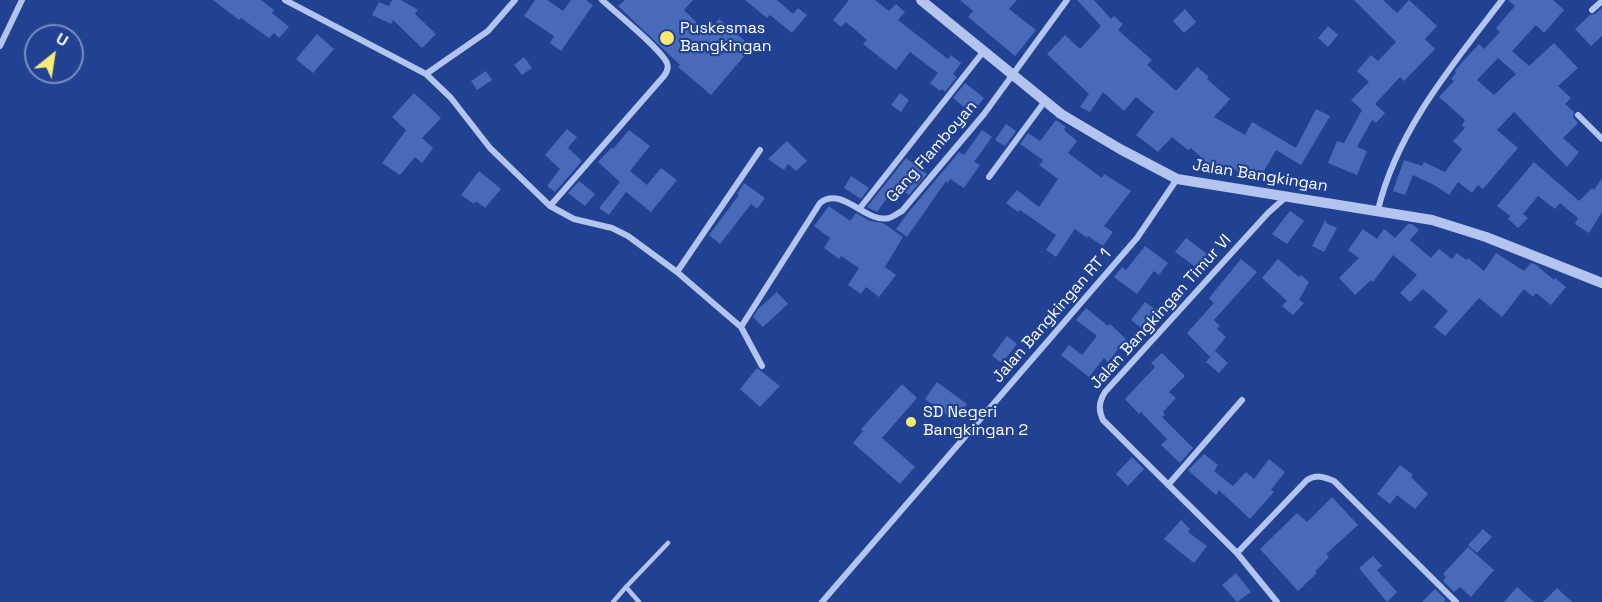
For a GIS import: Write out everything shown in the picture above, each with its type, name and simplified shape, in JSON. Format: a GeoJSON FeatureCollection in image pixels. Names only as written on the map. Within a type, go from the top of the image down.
{"type":"FeatureCollection","features":[{"type":"Feature","properties":{"kind":"street"},"geometry":{"type":"LineString","coordinates":[[0,46],[22,0]]}},
{"type":"Feature","properties":{"kind":"street"},"geometry":{"type":"LineString","coordinates":[[285,0],[426,74],[451,98],[490,148],[550,206],[574,219],[612,228],[628,236],[677,272],[741,327],[762,366]]}},
{"type":"Feature","properties":{"kind":"street"},"geometry":{"type":"LineString","coordinates":[[426,74],[488,31],[514,0]]}},
{"type":"Feature","properties":{"kind":"street"},"geometry":{"type":"LineString","coordinates":[[550,206],[668,70],[667,63],[659,52],[602,0]]}},
{"type":"Feature","properties":{"kind":"street","name":"Jalan Bangkingan"},"geometry":{"type":"LineString","coordinates":[[921,0],[1061,114],[1177,179],[1288,195],[1432,220],[1486,237],[1602,283]]}},
{"type":"Feature","properties":{"kind":"street","name":"Gang Flamboyan"},"geometry":{"type":"LineString","coordinates":[[741,327],[819,203],[833,198],[860,208],[877,218],[889,218],[902,211],[984,114],[1067,0]]}},
{"type":"Feature","properties":{"kind":"street"},"geometry":{"type":"LineString","coordinates":[[1378,210],[1383,189],[1410,129],[1460,54],[1502,0]]}},
{"type":"Feature","properties":{"kind":"street"},"geometry":{"type":"LineString","coordinates":[[1592,10],[1602,1]]}},
{"type":"Feature","properties":{"kind":"street"},"geometry":{"type":"LineString","coordinates":[[860,208],[983,52]]}},
{"type":"Feature","properties":{"kind":"street"},"geometry":{"type":"LineString","coordinates":[[989,177],[1045,101]]}},
{"type":"Feature","properties":{"kind":"street"},"geometry":{"type":"LineString","coordinates":[[1578,115],[1602,139]]}},
{"type":"Feature","properties":{"kind":"street"},"geometry":{"type":"LineString","coordinates":[[677,272],[760,150]]}},
{"type":"Feature","properties":{"kind":"street","name":"Jalan Bangkingan RT 1"},"geometry":{"type":"LineString","coordinates":[[822,602],[1137,238],[1177,179]]}},
{"type":"Feature","properties":{"kind":"street","name":"Jalan Bangkingan Timur VI"},"geometry":{"type":"LineString","coordinates":[[1277,602],[1237,553],[1103,420],[1099,411],[1100,401],[1105,392],[1268,213],[1288,195]]}},
{"type":"Feature","properties":{"kind":"street"},"geometry":{"type":"LineString","coordinates":[[1168,485],[1242,400]]}},
{"type":"Feature","properties":{"kind":"street"},"geometry":{"type":"LineString","coordinates":[[1237,553],[1307,480],[1312,476],[1320,476],[1334,481],[1456,602]]}},
{"type":"Feature","properties":{"kind":"lane"},"geometry":{"type":"LineString","coordinates":[[613,602],[668,543]]}},
{"type":"Feature","properties":{"kind":"lane"},"geometry":{"type":"LineString","coordinates":[[626,587],[639,602]]}},
{"type":"Feature","properties":{"kind":"building"},"geometry":{"type":"Polygon","coordinates":[[[213,0],[261,0],[274,10],[272,13],[289,27],[279,38],[274,33],[269,38],[241,18],[239,20],[213,0]]]}},
{"type":"Feature","properties":{"kind":"building"},"geometry":{"type":"Polygon","coordinates":[[[392,0],[401,0],[418,10],[415,14],[436,34],[422,48],[393,20],[391,24],[372,15],[379,2],[389,6],[392,0]]]}},
{"type":"Feature","properties":{"kind":"building"},"geometry":{"type":"Polygon","coordinates":[[[535,0],[547,0],[563,11],[571,0],[586,0],[593,5],[561,51],[550,43],[554,36],[524,16],[535,0]]]}},
{"type":"Feature","properties":{"kind":"building"},"geometry":{"type":"Polygon","coordinates":[[[625,0],[693,0],[684,10],[707,33],[719,19],[752,47],[711,95],[678,67],[680,65],[618,6],[625,0]]]}},
{"type":"Feature","properties":{"kind":"building"},"geometry":{"type":"Polygon","coordinates":[[[745,0],[777,0],[793,14],[798,8],[807,15],[792,33],[770,15],[767,18],[745,0]]]}},
{"type":"Feature","properties":{"kind":"building"},"geometry":{"type":"Polygon","coordinates":[[[849,0],[875,0],[889,11],[896,4],[905,12],[898,20],[948,59],[951,55],[961,63],[953,74],[957,77],[945,92],[930,83],[938,73],[910,52],[896,70],[863,44],[867,40],[846,22],[841,27],[833,20],[849,0]]]}},
{"type":"Feature","properties":{"kind":"building"},"geometry":{"type":"Polygon","coordinates":[[[960,0],[1017,0],[1009,9],[1036,30],[1015,56],[968,17],[973,11],[960,0]]]}},
{"type":"Feature","properties":{"kind":"building"},"geometry":{"type":"Polygon","coordinates":[[[1077,0],[1094,0],[1111,19],[1114,16],[1123,24],[1118,30],[1152,60],[1147,65],[1176,91],[1197,67],[1230,99],[1214,117],[1245,135],[1252,122],[1296,148],[1316,109],[1330,116],[1301,165],[1276,150],[1261,176],[1248,168],[1244,175],[1225,164],[1220,173],[1205,164],[1206,162],[1191,148],[1188,150],[1172,137],[1158,152],[1136,135],[1154,112],[1136,97],[1124,111],[1103,92],[1090,112],[1080,107],[1089,94],[1047,54],[1065,35],[1080,49],[1101,26],[1077,0]]]}},
{"type":"Feature","properties":{"kind":"building"},"geometry":{"type":"Polygon","coordinates":[[[1354,0],[1383,0],[1397,13],[1409,0],[1437,26],[1425,39],[1435,49],[1404,81],[1400,77],[1375,104],[1385,113],[1376,123],[1372,120],[1357,147],[1367,151],[1357,175],[1328,163],[1337,141],[1344,143],[1362,110],[1351,100],[1369,82],[1357,71],[1371,55],[1378,61],[1396,42],[1354,0]]]}},
{"type":"Feature","properties":{"kind":"building"},"geometry":{"type":"Polygon","coordinates":[[[1508,0],[1553,0],[1564,10],[1544,33],[1536,25],[1512,51],[1529,66],[1554,43],[1578,68],[1558,86],[1571,98],[1565,104],[1574,112],[1573,117],[1578,123],[1563,138],[1579,152],[1567,167],[1514,112],[1497,130],[1518,148],[1483,189],[1478,185],[1472,193],[1458,182],[1449,195],[1413,175],[1405,195],[1393,191],[1404,160],[1422,166],[1424,162],[1445,172],[1462,149],[1453,141],[1465,128],[1462,125],[1465,120],[1439,97],[1454,81],[1451,79],[1456,69],[1479,44],[1484,49],[1500,32],[1496,28],[1515,6],[1508,0]],[[1498,58],[1477,80],[1494,95],[1516,74],[1498,58]]]}},
{"type":"Feature","properties":{"kind":"building"},"geometry":{"type":"Polygon","coordinates":[[[1602,8],[1602,36],[1591,46],[1575,29],[1590,15],[1602,8]]]}},
{"type":"Feature","properties":{"kind":"building"},"geometry":{"type":"Polygon","coordinates":[[[1185,9],[1196,22],[1184,33],[1173,21],[1185,9]]]}},
{"type":"Feature","properties":{"kind":"building"},"geometry":{"type":"Polygon","coordinates":[[[1328,26],[1338,35],[1328,47],[1318,38],[1328,26]]]}},
{"type":"Feature","properties":{"kind":"building"},"geometry":{"type":"Polygon","coordinates":[[[317,34],[334,49],[313,73],[296,59],[317,34]]]}},
{"type":"Feature","properties":{"kind":"building"},"geometry":{"type":"Polygon","coordinates":[[[524,57],[532,68],[522,75],[514,65],[524,57]]]}},
{"type":"Feature","properties":{"kind":"building"},"geometry":{"type":"Polygon","coordinates":[[[486,71],[492,80],[477,90],[471,81],[486,71]]]}},
{"type":"Feature","properties":{"kind":"building"},"geometry":{"type":"Polygon","coordinates":[[[965,83],[984,98],[972,114],[953,98],[965,83]]]}},
{"type":"Feature","properties":{"kind":"building"},"geometry":{"type":"Polygon","coordinates":[[[414,93],[441,118],[422,138],[433,148],[422,163],[415,157],[400,175],[382,163],[406,130],[392,117],[414,93]]]}},
{"type":"Feature","properties":{"kind":"building"},"geometry":{"type":"Polygon","coordinates":[[[900,93],[909,100],[901,112],[891,105],[900,93]]]}},
{"type":"Feature","properties":{"kind":"building"},"geometry":{"type":"Polygon","coordinates":[[[1056,120],[1066,127],[1064,130],[1077,141],[1068,153],[1102,178],[1104,174],[1131,191],[1104,226],[1113,232],[1103,246],[1075,229],[1056,257],[1046,250],[1056,235],[1006,203],[1017,190],[1039,207],[1058,179],[1039,165],[1043,160],[1020,144],[1028,133],[1040,141],[1056,120]]]}},
{"type":"Feature","properties":{"kind":"building"},"geometry":{"type":"Polygon","coordinates":[[[1006,124],[1016,131],[1005,146],[995,140],[1006,124]]]}},
{"type":"Feature","properties":{"kind":"building"},"geometry":{"type":"Polygon","coordinates":[[[567,129],[577,137],[568,148],[582,161],[555,192],[547,186],[560,169],[545,155],[567,129]]]}},
{"type":"Feature","properties":{"kind":"building"},"geometry":{"type":"Polygon","coordinates":[[[629,130],[650,146],[630,171],[647,185],[661,168],[677,180],[651,212],[626,192],[609,215],[599,208],[620,182],[598,162],[629,130]]]}},
{"type":"Feature","properties":{"kind":"building"},"geometry":{"type":"Polygon","coordinates":[[[982,130],[992,137],[974,162],[980,165],[964,188],[950,179],[948,183],[946,181],[907,237],[896,229],[959,152],[964,155],[982,130]]]}},
{"type":"Feature","properties":{"kind":"building"},"geometry":{"type":"Polygon","coordinates":[[[787,141],[807,161],[796,171],[788,164],[784,170],[768,159],[787,141]]]}},
{"type":"Feature","properties":{"kind":"building"},"geometry":{"type":"Polygon","coordinates":[[[906,158],[927,174],[909,195],[896,186],[877,212],[867,207],[906,158]]]}},
{"type":"Feature","properties":{"kind":"building"},"geometry":{"type":"Polygon","coordinates":[[[1534,162],[1579,201],[1592,188],[1594,190],[1602,178],[1602,212],[1589,233],[1575,224],[1578,218],[1560,203],[1555,209],[1538,196],[1523,214],[1528,218],[1518,228],[1508,219],[1510,216],[1497,206],[1534,162]]]}},
{"type":"Feature","properties":{"kind":"building"},"geometry":{"type":"Polygon","coordinates":[[[479,171],[501,189],[485,208],[476,201],[474,204],[461,195],[479,171]]]}},
{"type":"Feature","properties":{"kind":"building"},"geometry":{"type":"Polygon","coordinates":[[[851,176],[869,188],[861,199],[844,188],[851,176]]]}},
{"type":"Feature","properties":{"kind":"building"},"geometry":{"type":"Polygon","coordinates":[[[579,181],[595,194],[585,206],[568,193],[579,181]]]}},
{"type":"Feature","properties":{"kind":"building"},"geometry":{"type":"Polygon","coordinates":[[[744,183],[765,198],[757,209],[751,204],[720,244],[709,235],[739,195],[737,194],[744,183]]]}},
{"type":"Feature","properties":{"kind":"building"},"geometry":{"type":"Polygon","coordinates":[[[829,206],[850,221],[856,213],[870,221],[883,223],[903,237],[885,267],[896,275],[879,297],[866,287],[861,294],[848,285],[859,268],[841,256],[839,259],[824,248],[830,238],[814,226],[829,206]]]}},
{"type":"Feature","properties":{"kind":"building"},"geometry":{"type":"Polygon","coordinates":[[[1290,211],[1304,221],[1287,244],[1272,234],[1290,211]]]}},
{"type":"Feature","properties":{"kind":"building"},"geometry":{"type":"Polygon","coordinates":[[[1326,219],[1326,223],[1337,228],[1324,252],[1312,246],[1326,219]]]}},
{"type":"Feature","properties":{"kind":"building"},"geometry":{"type":"Polygon","coordinates":[[[1408,224],[1412,224],[1419,230],[1410,240],[1431,258],[1439,249],[1452,259],[1457,253],[1466,260],[1468,258],[1484,271],[1496,253],[1524,271],[1531,263],[1535,264],[1566,287],[1551,305],[1536,293],[1533,297],[1524,289],[1502,317],[1479,298],[1445,336],[1434,327],[1448,311],[1423,289],[1410,302],[1400,293],[1417,275],[1393,255],[1373,282],[1371,280],[1355,295],[1339,278],[1359,258],[1348,250],[1363,229],[1377,239],[1384,229],[1395,238],[1408,224]]]}},
{"type":"Feature","properties":{"kind":"building"},"geometry":{"type":"Polygon","coordinates":[[[1186,238],[1207,254],[1197,268],[1175,252],[1186,238]]]}},
{"type":"Feature","properties":{"kind":"building"},"geometry":{"type":"Polygon","coordinates":[[[1145,246],[1168,263],[1159,275],[1154,271],[1137,294],[1114,277],[1122,267],[1126,270],[1145,246]]]}},
{"type":"Feature","properties":{"kind":"building"},"geometry":{"type":"Polygon","coordinates":[[[1241,259],[1257,272],[1214,320],[1220,326],[1217,329],[1226,337],[1210,357],[1187,333],[1214,303],[1209,298],[1241,259]]]}},
{"type":"Feature","properties":{"kind":"building"},"geometry":{"type":"Polygon","coordinates":[[[1278,259],[1299,277],[1301,275],[1309,282],[1299,300],[1304,303],[1293,315],[1282,306],[1287,301],[1262,278],[1278,259]]]}},
{"type":"Feature","properties":{"kind":"building"},"geometry":{"type":"Polygon","coordinates":[[[777,292],[788,304],[763,327],[753,317],[758,309],[777,292]]]}},
{"type":"Feature","properties":{"kind":"building"},"geometry":{"type":"Polygon","coordinates":[[[1145,302],[1159,312],[1145,331],[1131,320],[1145,302]]]}},
{"type":"Feature","properties":{"kind":"building"},"geometry":{"type":"Polygon","coordinates":[[[1086,308],[1108,326],[1110,324],[1126,339],[1108,362],[1104,358],[1089,377],[1061,355],[1069,345],[1082,355],[1097,336],[1076,320],[1086,308]]]}},
{"type":"Feature","properties":{"kind":"building"},"geometry":{"type":"Polygon","coordinates":[[[1007,336],[1017,344],[1002,363],[992,356],[1007,336]]]}},
{"type":"Feature","properties":{"kind":"building"},"geometry":{"type":"Polygon","coordinates":[[[1215,351],[1228,363],[1219,373],[1206,362],[1215,351]]]}},
{"type":"Feature","properties":{"kind":"building"},"geometry":{"type":"Polygon","coordinates":[[[1162,353],[1185,376],[1169,392],[1176,398],[1163,412],[1165,415],[1162,417],[1193,448],[1180,463],[1161,445],[1167,439],[1125,399],[1155,367],[1151,363],[1162,353]]]}},
{"type":"Feature","properties":{"kind":"building"},"geometry":{"type":"Polygon","coordinates":[[[757,368],[780,386],[760,407],[740,389],[757,368]]]}},
{"type":"Feature","properties":{"kind":"building"},"geometry":{"type":"Polygon","coordinates":[[[937,382],[967,404],[954,420],[925,399],[937,382]]]}},
{"type":"Feature","properties":{"kind":"building"},"geometry":{"type":"Polygon","coordinates":[[[902,384],[917,398],[882,438],[915,467],[900,484],[853,443],[863,431],[861,429],[902,384]]]}},
{"type":"Feature","properties":{"kind":"building"},"geometry":{"type":"Polygon","coordinates":[[[1204,454],[1218,465],[1214,471],[1233,486],[1246,472],[1254,479],[1269,459],[1285,472],[1271,490],[1274,492],[1250,519],[1219,490],[1216,495],[1188,470],[1204,454]]]}},
{"type":"Feature","properties":{"kind":"building"},"geometry":{"type":"Polygon","coordinates":[[[1132,457],[1144,469],[1128,486],[1116,474],[1132,457]]]}},
{"type":"Feature","properties":{"kind":"building"},"geometry":{"type":"Polygon","coordinates":[[[1400,465],[1413,475],[1411,477],[1428,494],[1415,509],[1397,495],[1390,504],[1377,494],[1400,465]]]}},
{"type":"Feature","properties":{"kind":"building"},"geometry":{"type":"Polygon","coordinates":[[[1332,497],[1358,525],[1326,554],[1329,557],[1315,572],[1317,573],[1298,591],[1260,549],[1297,513],[1307,522],[1332,497]]]}},
{"type":"Feature","properties":{"kind":"building"},"geometry":{"type":"Polygon","coordinates":[[[1181,520],[1190,529],[1188,532],[1207,546],[1194,563],[1164,539],[1181,520]]]}},
{"type":"Feature","properties":{"kind":"building"},"geometry":{"type":"Polygon","coordinates":[[[1483,529],[1492,537],[1477,553],[1468,545],[1483,529]]]}},
{"type":"Feature","properties":{"kind":"building"},"geometry":{"type":"Polygon","coordinates":[[[1468,547],[1494,570],[1471,597],[1460,587],[1454,592],[1443,581],[1446,577],[1443,574],[1468,547]]]}},
{"type":"Feature","properties":{"kind":"building"},"geometry":{"type":"Polygon","coordinates":[[[1373,556],[1382,566],[1377,570],[1397,592],[1387,602],[1359,568],[1373,556]]]}},
{"type":"Feature","properties":{"kind":"building"},"geometry":{"type":"Polygon","coordinates":[[[1236,573],[1251,592],[1237,602],[1222,585],[1236,573]]]}},
{"type":"Feature","properties":{"kind":"building"},"geometry":{"type":"Polygon","coordinates":[[[1517,587],[1534,602],[1504,602],[1517,587]]]}},
{"type":"Feature","properties":{"kind":"building"},"geometry":{"type":"Polygon","coordinates":[[[1557,588],[1572,602],[1543,602],[1557,588]]]}},
{"type":"Feature","properties":{"kind":"building"},"geometry":{"type":"Polygon","coordinates":[[[1435,589],[1446,600],[1444,602],[1422,602],[1435,589]]]}},
{"type":"Feature","properties":{"kind":"place","name":"Puskesmas Bangkingan"},"geometry":{"type":"Point","coordinates":[667,38]}},
{"type":"Feature","properties":{"kind":"place","name":"SD Negeri Bangkingan 2"},"geometry":{"type":"Point","coordinates":[911,422]}}]}
